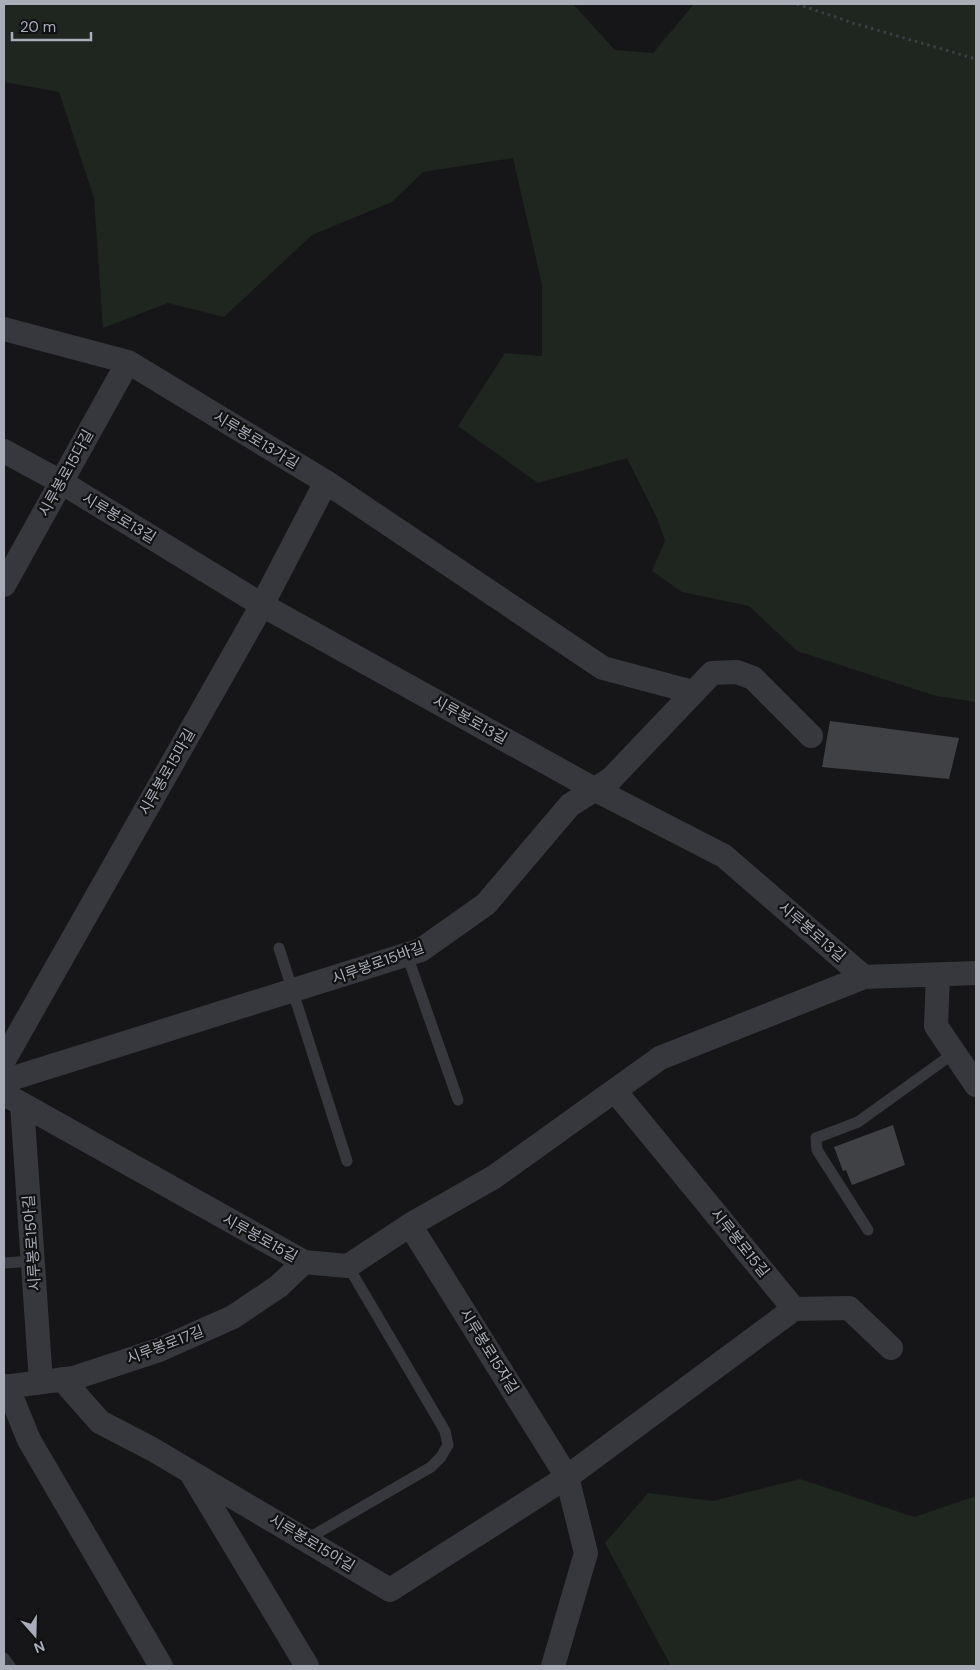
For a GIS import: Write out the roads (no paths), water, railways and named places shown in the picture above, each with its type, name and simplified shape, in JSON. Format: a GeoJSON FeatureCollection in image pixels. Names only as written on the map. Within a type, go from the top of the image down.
{"type":"FeatureCollection","features":[{"type":"Feature","properties":{"kind":"street","name":"시루봉로13가길"},"geometry":{"type":"LineString","coordinates":[[4,329],[128,362],[326,482],[603,668],[693,692]]}},
{"type":"Feature","properties":{"kind":"street","name":"시루봉로15다길"},"geometry":{"type":"LineString","coordinates":[[4,585],[128,362]]}},
{"type":"Feature","properties":{"kind":"street","name":"시루봉로13길"},"geometry":{"type":"LineString","coordinates":[[4,450],[61,482],[262,605],[594,789],[724,856],[864,977]]}},
{"type":"Feature","properties":{"kind":"street","name":"시루봉로15마길"},"geometry":{"type":"LineString","coordinates":[[4,1060],[262,605],[326,482]]}},
{"type":"Feature","properties":{"kind":"street","name":"시루봉로15바길"},"geometry":{"type":"LineString","coordinates":[[4,1081],[421,950],[486,904],[570,805],[611,779],[712,673],[737,672],[753,678],[811,736]]}},
{"type":"Feature","properties":{"kind":"street"},"geometry":{"type":"LineString","coordinates":[[348,1266],[410,1225],[494,1177],[660,1058],[864,977],[976,973]]}},
{"type":"Feature","properties":{"kind":"street"},"geometry":{"type":"LineString","coordinates":[[938,974],[936,1026],[976,1085]]}},
{"type":"Feature","properties":{"kind":"street","name":"시루봉로15길"},"geometry":{"type":"LineString","coordinates":[[614,1090],[794,1309]]}},
{"type":"Feature","properties":{"kind":"street","name":"시루봉로15길"},"geometry":{"type":"LineString","coordinates":[[13,1099],[304,1262],[348,1266]]}},
{"type":"Feature","properties":{"kind":"street","name":"시루봉로15아길"},"geometry":{"type":"LineString","coordinates":[[13,1099],[33,1261],[52,1381],[100,1422],[152,1448],[390,1590],[567,1477]]}},
{"type":"Feature","properties":{"kind":"street","name":"시루봉로15자길"},"geometry":{"type":"LineString","coordinates":[[410,1225],[567,1477],[586,1553],[553,1666]]}},
{"type":"Feature","properties":{"kind":"street","name":"시루봉로17길"},"geometry":{"type":"LineString","coordinates":[[161,1666],[29,1440],[6,1386],[74,1378],[159,1350],[232,1317],[279,1286],[304,1262]]}},
{"type":"Feature","properties":{"kind":"street"},"geometry":{"type":"LineString","coordinates":[[567,1477],[794,1309],[848,1308],[891,1348]]}},
{"type":"Feature","properties":{"kind":"street"},"geometry":{"type":"LineString","coordinates":[[190,1472],[307,1666]]}},
{"type":"Feature","properties":{"kind":"lane"},"geometry":{"type":"LineString","coordinates":[[278,948],[347,1161]]}},
{"type":"Feature","properties":{"kind":"lane"},"geometry":{"type":"LineString","coordinates":[[407,954],[458,1100]]}},
{"type":"Feature","properties":{"kind":"lane"},"geometry":{"type":"LineString","coordinates":[[868,1230],[817,1150],[816,1138],[858,1122],[954,1053]]}},
{"type":"Feature","properties":{"kind":"lane"},"geometry":{"type":"LineString","coordinates":[[4,1263],[33,1261]]}},
{"type":"Feature","properties":{"kind":"lane"},"geometry":{"type":"LineString","coordinates":[[307,1539],[431,1467],[441,1458],[448,1445],[445,1431],[348,1266]]}},
{"type":"Feature","properties":{"kind":"lane"},"geometry":{"type":"LineString","coordinates":[[4,1658],[10,1666]]}}]}
